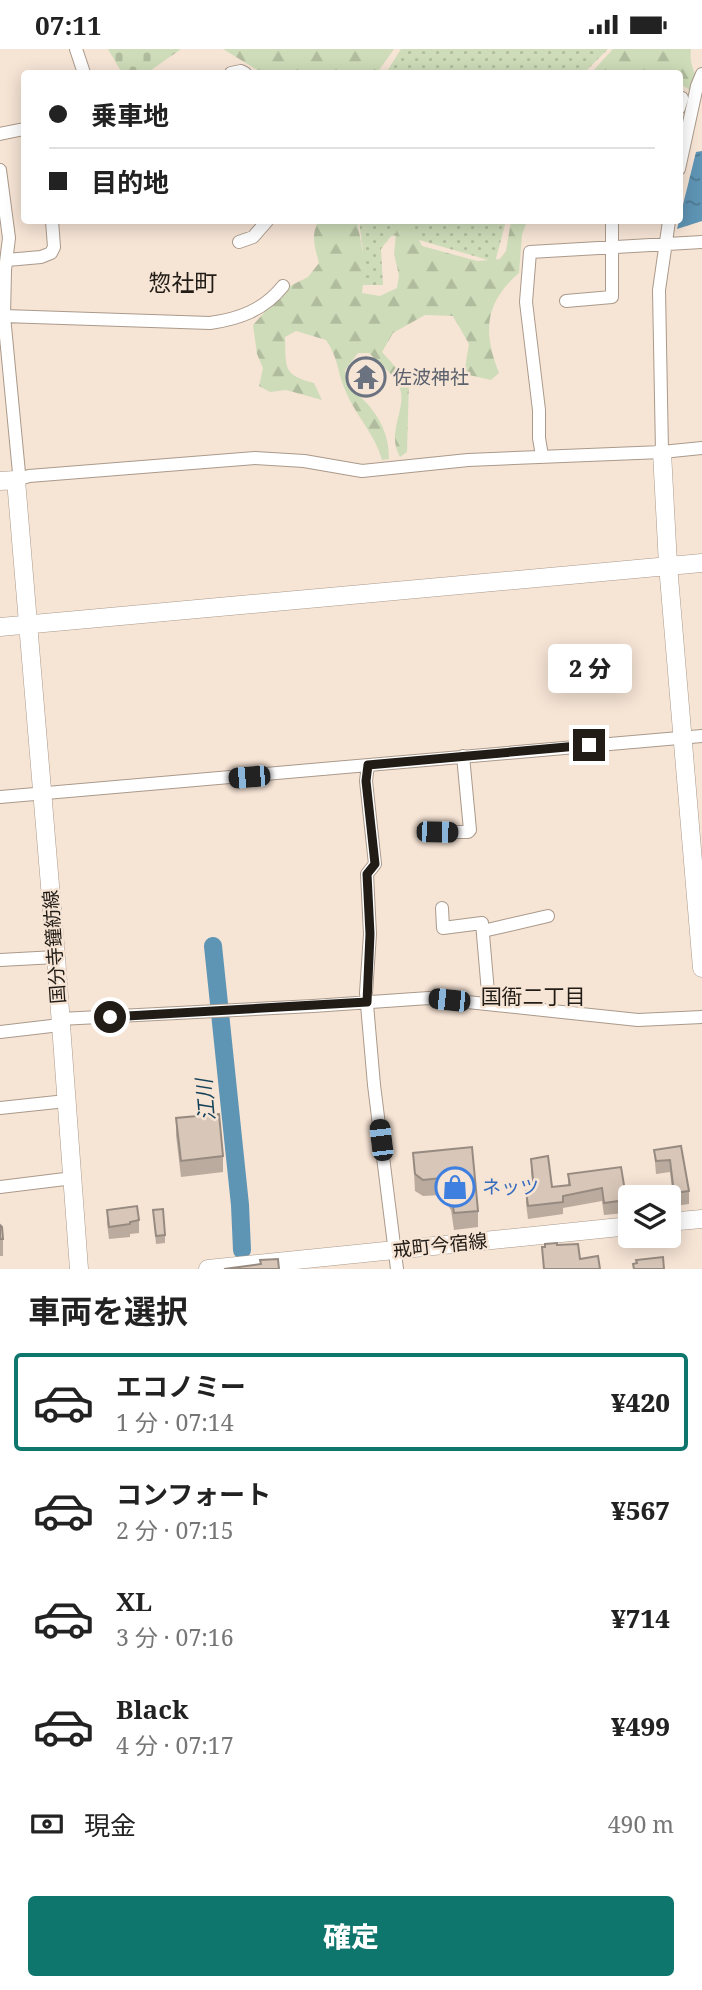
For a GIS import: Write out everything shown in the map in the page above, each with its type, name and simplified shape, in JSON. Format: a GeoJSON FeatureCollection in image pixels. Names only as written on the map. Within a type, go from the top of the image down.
{"type":"FeatureCollection","features":[{"type":"Feature","properties":{"kind":"street"},"geometry":{"type":"LineString","coordinates":[[76,49],[83,70]]}},
{"type":"Feature","properties":{"kind":"street"},"geometry":{"type":"LineString","coordinates":[[683,151],[702,73]]}},
{"type":"Feature","properties":{"kind":"street"},"geometry":{"type":"LineString","coordinates":[[0,134],[21,130]]}},
{"type":"Feature","properties":{"kind":"street"},"geometry":{"type":"LineString","coordinates":[[0,170],[9,238],[4,316],[19,473],[8,481]]}},
{"type":"Feature","properties":{"kind":"street"},"geometry":{"type":"LineString","coordinates":[[7,260],[41,257],[51,253],[54,247],[52,224]]}},
{"type":"Feature","properties":{"kind":"street"},"geometry":{"type":"LineString","coordinates":[[239,242],[253,237],[264,224]]}},
{"type":"Feature","properties":{"kind":"street"},"geometry":{"type":"LineString","coordinates":[[566,301],[612,297],[612,224]]}},
{"type":"Feature","properties":{"kind":"street"},"geometry":{"type":"LineString","coordinates":[[668,224],[659,290],[662,451],[668,565],[702,968]]}},
{"type":"Feature","properties":{"kind":"street"},"geometry":{"type":"LineString","coordinates":[[542,456],[526,302],[530,252],[702,242]]}},
{"type":"Feature","properties":{"kind":"street"},"geometry":{"type":"LineString","coordinates":[[4,316],[210,323],[236,319],[271,301],[283,286]]}},
{"type":"Feature","properties":{"kind":"street"},"geometry":{"type":"LineString","coordinates":[[8,481],[29,476],[256,458],[304,461],[362,471],[468,460],[702,447]]}},
{"type":"Feature","properties":{"kind":"street","name":"国分寺鐘紡線"},"geometry":{"type":"LineString","coordinates":[[8,481],[28,625],[79,1269]]}},
{"type":"Feature","properties":{"kind":"street"},"geometry":{"type":"LineString","coordinates":[[0,627],[702,562]]}},
{"type":"Feature","properties":{"kind":"street"},"geometry":{"type":"LineString","coordinates":[[0,797],[702,736]]}},
{"type":"Feature","properties":{"kind":"street"},"geometry":{"type":"LineString","coordinates":[[437,832],[468,832],[470,829],[463,756]]}},
{"type":"Feature","properties":{"kind":"street"},"geometry":{"type":"LineString","coordinates":[[368,765],[366,781],[375,864],[367,874],[370,934],[367,1002],[374,1085],[397,1269]]}},
{"type":"Feature","properties":{"kind":"street"},"geometry":{"type":"LineString","coordinates":[[442,908],[443,928],[482,923],[489,1004]]}},
{"type":"Feature","properties":{"kind":"street"},"geometry":{"type":"LineString","coordinates":[[483,931],[548,916]]}},
{"type":"Feature","properties":{"kind":"street"},"geometry":{"type":"LineString","coordinates":[[0,960],[56,957]]}},
{"type":"Feature","properties":{"kind":"street"},"geometry":{"type":"LineString","coordinates":[[0,1032],[60,1022],[429,998],[638,1020],[702,1017]]}},
{"type":"Feature","properties":{"kind":"street"},"geometry":{"type":"LineString","coordinates":[[0,1108],[66,1101]]}},
{"type":"Feature","properties":{"kind":"street"},"geometry":{"type":"LineString","coordinates":[[0,1187],[73,1178]]}},
{"type":"Feature","properties":{"kind":"street"},"geometry":{"type":"LineString","coordinates":[[681,1221],[702,1219]]}},
{"type":"Feature","properties":{"kind":"street","name":"戒町今宿線"},"geometry":{"type":"LineString","coordinates":[[208,1269],[618,1227]]}},
{"type":"Feature","properties":{"kind":"green space"},"geometry":{"type":"Polygon","coordinates":[[[108,49],[181,49],[151,70],[120,70],[108,49]]]}},
{"type":"Feature","properties":{"kind":"green space"},"geometry":{"type":"Polygon","coordinates":[[[223,49],[394,49],[379,70],[257,70],[223,49]]]}},
{"type":"Feature","properties":{"kind":"green space"},"geometry":{"type":"Polygon","coordinates":[[[401,49],[608,49],[587,70],[388,70],[401,49]]]}},
{"type":"Feature","properties":{"kind":"green space"},"geometry":{"type":"Polygon","coordinates":[[[613,49],[691,49],[691,63],[702,98],[683,86],[683,70],[594,70],[613,49]]]}},
{"type":"Feature","properties":{"kind":"green space"},"geometry":{"type":"Polygon","coordinates":[[[358,224],[365,263],[362,293],[380,296],[397,288],[399,275],[394,254],[397,224],[408,224],[413,228],[422,246],[477,261],[500,259],[506,251],[510,224],[526,224],[522,235],[519,273],[499,296],[490,319],[490,345],[499,373],[491,380],[464,374],[469,344],[453,316],[425,315],[393,333],[382,352],[409,382],[407,452],[400,457],[395,438],[401,402],[399,386],[369,353],[358,353],[345,370],[346,377],[382,425],[389,459],[382,460],[375,442],[350,401],[326,340],[296,331],[285,337],[288,368],[296,377],[314,383],[322,400],[286,390],[270,392],[259,386],[263,368],[257,354],[253,325],[286,288],[308,277],[319,263],[314,236],[316,226],[358,224]]]}},
{"type":"Feature","properties":{"kind":"green space"},"geometry":{"type":"Polygon","coordinates":[[[359,224],[505,224],[495,262],[402,235],[391,236],[381,249],[383,285],[359,285],[363,251],[359,224]]]}},
{"type":"Feature","properties":{"kind":"water"},"geometry":{"type":"Polygon","coordinates":[[[702,151],[702,221],[677,229],[678,224],[683,224],[683,205],[696,152],[702,151]]]}},
{"type":"Feature","properties":{"kind":"building"},"geometry":{"type":"Polygon","coordinates":[[[219,1114],[223,1156],[181,1161],[176,1118],[219,1114]]]}},
{"type":"Feature","properties":{"kind":"building"},"geometry":{"type":"Polygon","coordinates":[[[681,1146],[689,1191],[681,1192],[681,1185],[673,1185],[670,1160],[656,1161],[654,1150],[681,1146]]]}},
{"type":"Feature","properties":{"kind":"building"},"geometry":{"type":"Polygon","coordinates":[[[472,1147],[478,1211],[454,1213],[451,1193],[441,1178],[423,1180],[415,1174],[413,1153],[472,1147]]]}},
{"type":"Feature","properties":{"kind":"building"},"geometry":{"type":"Polygon","coordinates":[[[548,1156],[552,1187],[570,1185],[568,1174],[621,1167],[624,1185],[618,1185],[618,1201],[604,1203],[602,1188],[563,1196],[563,1202],[528,1206],[526,1191],[534,1189],[531,1159],[548,1156]]]}},
{"type":"Feature","properties":{"kind":"building"},"geometry":{"type":"Polygon","coordinates":[[[137,1206],[139,1220],[109,1227],[107,1210],[137,1206]]]}},
{"type":"Feature","properties":{"kind":"building"},"geometry":{"type":"Polygon","coordinates":[[[163,1209],[165,1235],[156,1236],[153,1210],[163,1209]]]}},
{"type":"Feature","properties":{"kind":"building"},"geometry":{"type":"Polygon","coordinates":[[[0,1225],[2,1227],[3,1239],[0,1239],[0,1225]]]}},
{"type":"Feature","properties":{"kind":"building"},"geometry":{"type":"Polygon","coordinates":[[[545,1244],[578,1244],[580,1259],[598,1256],[600,1269],[544,1269],[542,1247],[545,1247],[545,1244]]]}},
{"type":"Feature","properties":{"kind":"building"},"geometry":{"type":"Polygon","coordinates":[[[663,1257],[664,1269],[634,1269],[636,1260],[663,1257]]]}},
{"type":"Feature","properties":{"kind":"building"},"geometry":{"type":"Polygon","coordinates":[[[278,1259],[279,1269],[224,1269],[261,1264],[260,1260],[278,1259]]]}},
{"type":"Feature","properties":{"kind":"waterway","name":"江川"},"geometry":{"type":"LineString","coordinates":[[213,946],[240,1205],[242,1250]]}},
{"type":"Feature","properties":{"kind":"place","name":"佐波神社"},"geometry":{"type":"Point","coordinates":[366,377]}},
{"type":"Feature","properties":{"kind":"place","name":"ネッツ"},"geometry":{"type":"Point","coordinates":[455,1187]}},
{"type":"Feature","properties":{"kind":"district","name":"惣社町"},"geometry":{"type":"Point","coordinates":[183,282]}},
{"type":"Feature","properties":{"kind":"district","name":"国衙二丁目"},"geometry":{"type":"Point","coordinates":[533,996]}},
{"type":"Feature","properties":{"kind":"route"},"geometry":{"type":"LineString","coordinates":[[110,1017],[367,1002],[370,934],[367,874],[375,864],[366,781],[368,765],[589,745]]}}]}
